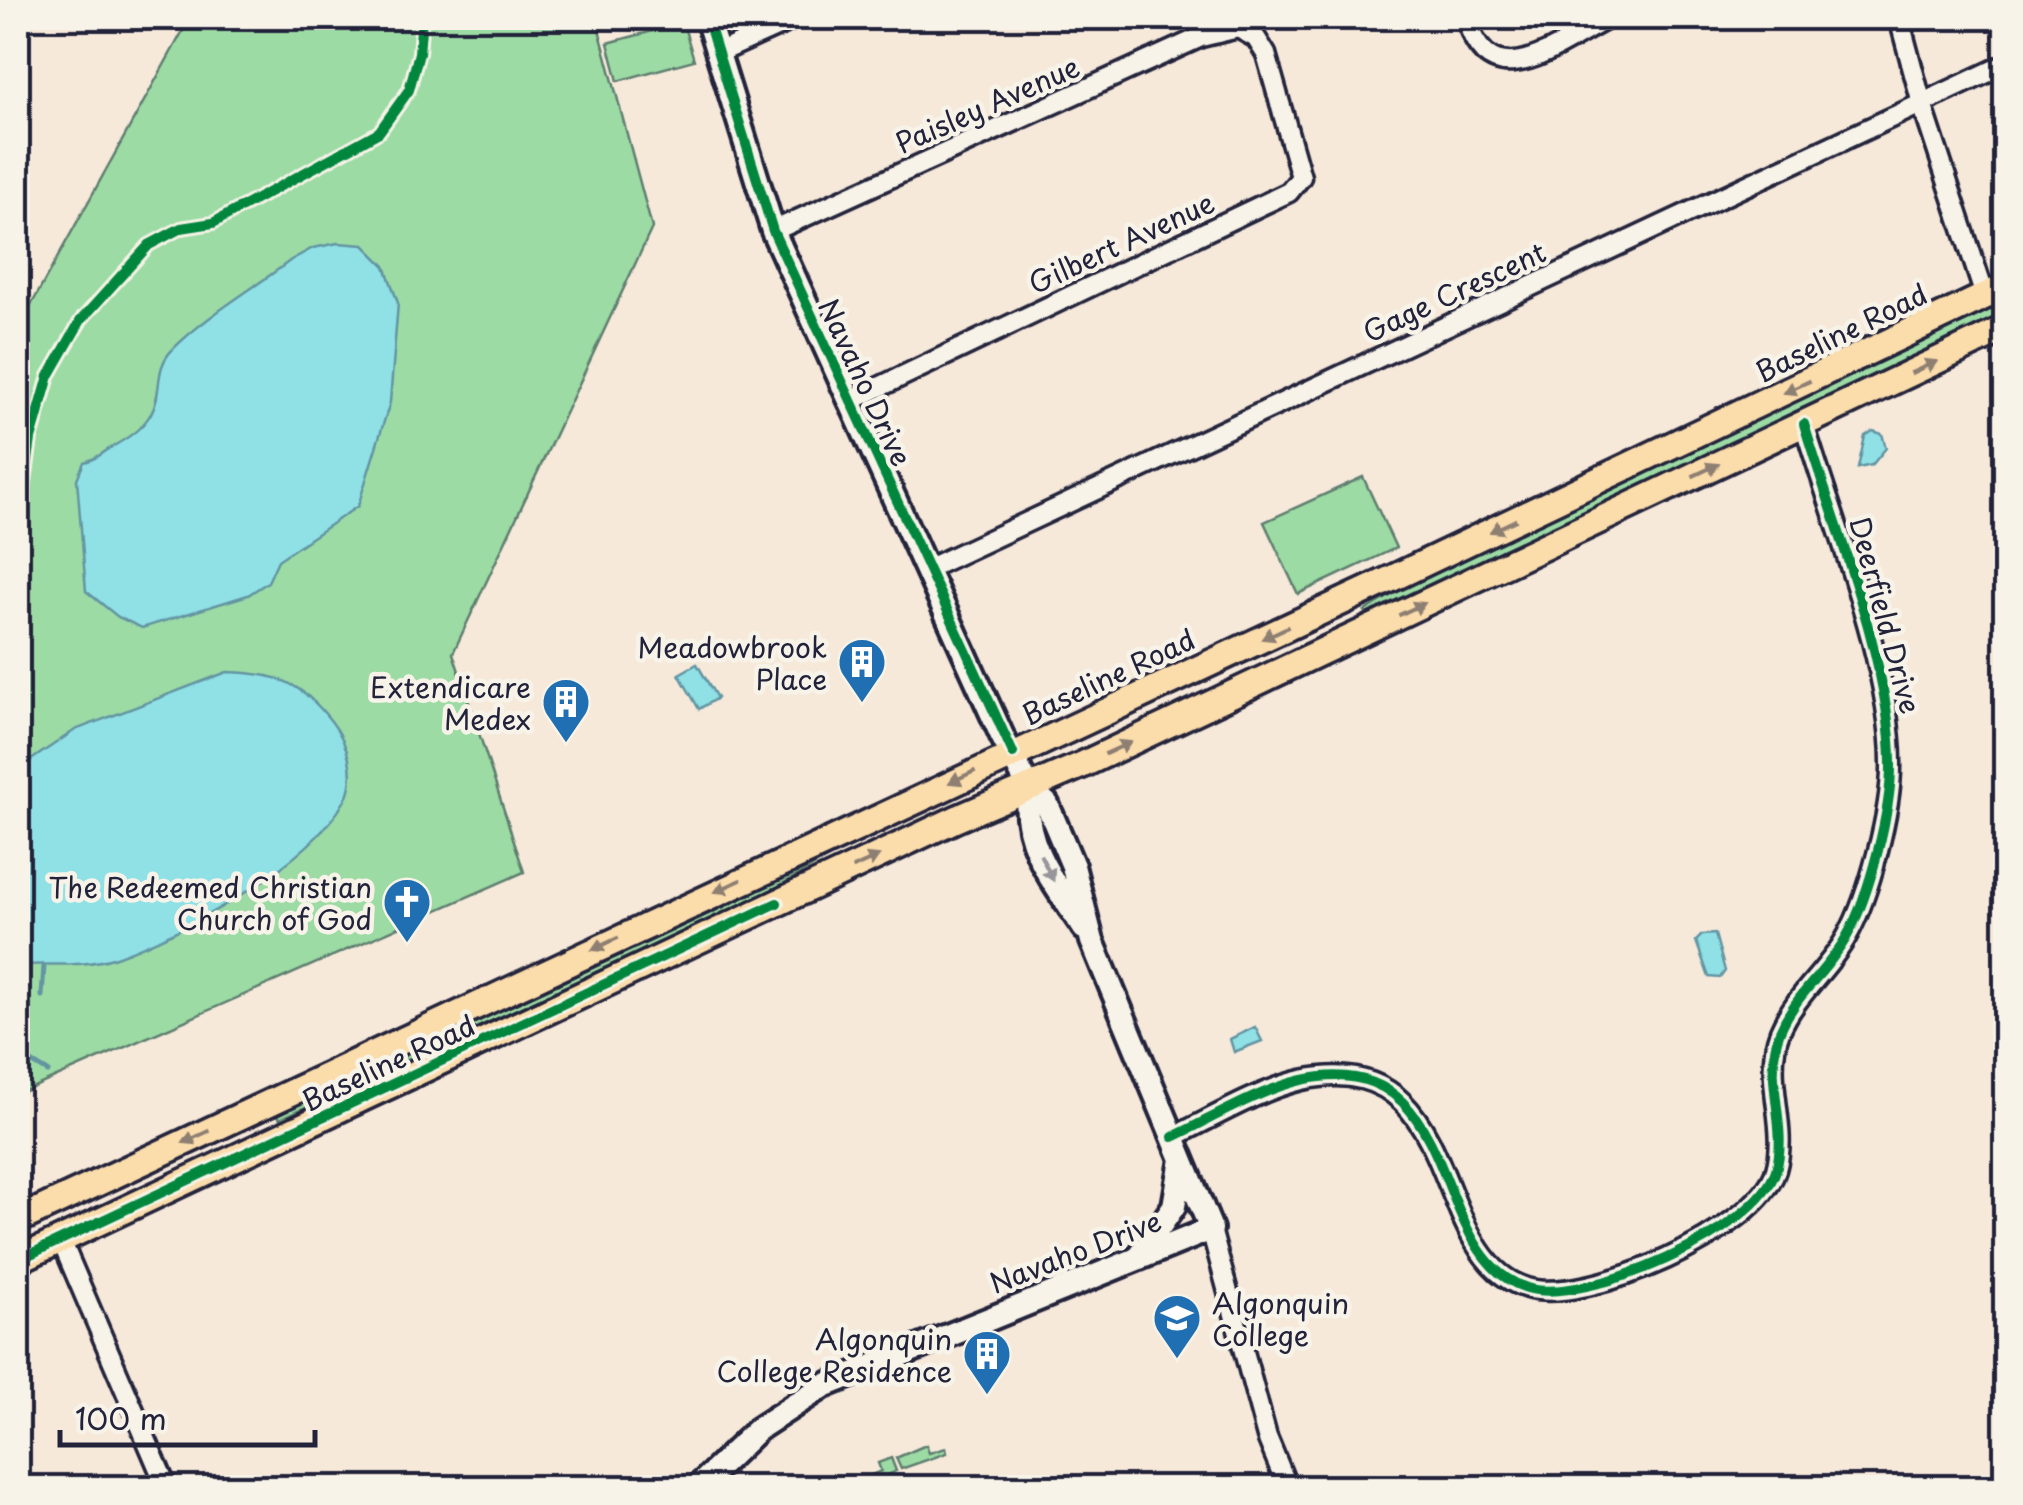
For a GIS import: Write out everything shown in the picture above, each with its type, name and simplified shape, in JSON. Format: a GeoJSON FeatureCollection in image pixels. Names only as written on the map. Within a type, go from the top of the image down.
{"type":"FeatureCollection","features":[{"type":"Feature","properties":{"kind":"main road","name":"Baseline Road"},"geometry":{"type":"LineString","coordinates":[[18,1220],[1995,291]]}},
{"type":"Feature","properties":{"kind":"main road","name":"Baseline Road"},"geometry":{"type":"LineString","coordinates":[[18,1260],[2006,328]]}},
{"type":"Feature","properties":{"kind":"main road"},"geometry":{"type":"LineString","coordinates":[[49,1206],[60,1240]]}},
{"type":"Feature","properties":{"kind":"street","name":"Navaho Drive"},"geometry":{"type":"LineString","coordinates":[[698,1488],[758,1429],[824,1386],[1211,1229],[1092,941],[1040,858],[1024,815],[1030,788],[772,231],[706,18]]}},
{"type":"Feature","properties":{"kind":"street"},"geometry":{"type":"LineString","coordinates":[[716,54],[796,18]]}},
{"type":"Feature","properties":{"kind":"street"},"geometry":{"type":"LineString","coordinates":[[1466,18],[1479,52],[1490,61],[1506,64],[1528,58],[1609,18]]}},
{"type":"Feature","properties":{"kind":"street"},"geometry":{"type":"LineString","coordinates":[[1899,18],[1922,104],[1995,291]]}},
{"type":"Feature","properties":{"kind":"street","name":"Paisley Avenue"},"geometry":{"type":"LineString","coordinates":[[772,231],[1201,37],[1238,28],[1256,38],[1268,61]]}},
{"type":"Feature","properties":{"kind":"street","name":"Gilbert Avenue"},"geometry":{"type":"LineString","coordinates":[[850,401],[1289,192],[1301,177],[1268,61]]}},
{"type":"Feature","properties":{"kind":"street","name":"Gage Crescent"},"geometry":{"type":"LineString","coordinates":[[927,570],[2006,64]]}},
{"type":"Feature","properties":{"kind":"street","name":"Deerfield Drive"},"geometry":{"type":"LineString","coordinates":[[1173,1136],[1298,1081],[1330,1076],[1377,1087],[1411,1109],[1433,1143],[1473,1240],[1489,1260],[1527,1288],[1558,1290],[1597,1283],[1657,1262],[1703,1241],[1762,1195],[1778,1164],[1771,1081],[1778,1035],[1797,996],[1848,935],[1880,841],[1891,763],[1872,650],[1804,424]]}},
{"type":"Feature","properties":{"kind":"street"},"geometry":{"type":"LineString","coordinates":[[1138,1258],[1174,1206],[1182,1159]]}},
{"type":"Feature","properties":{"kind":"street"},"geometry":{"type":"LineString","coordinates":[[1211,1229],[1267,1437],[1288,1488]]}},
{"type":"Feature","properties":{"kind":"street"},"geometry":{"type":"LineString","coordinates":[[60,1240],[167,1488]]}},
{"type":"Feature","properties":{"kind":"green space"},"geometry":{"type":"Polygon","coordinates":[[[190,18],[596,18],[652,228],[453,653],[524,872],[18,1094],[18,329],[190,18]]]}},
{"type":"Feature","properties":{"kind":"green space"},"geometry":{"type":"Polygon","coordinates":[[[683,23],[694,60],[618,81],[608,43],[683,23]]]}},
{"type":"Feature","properties":{"kind":"green space"},"geometry":{"type":"Polygon","coordinates":[[[2005,302],[2005,315],[1367,615],[1365,611],[1418,579],[2005,302]]]}},
{"type":"Feature","properties":{"kind":"green space"},"geometry":{"type":"Polygon","coordinates":[[[1363,477],[1396,548],[1298,594],[1264,522],[1363,477]]]}},
{"type":"Feature","properties":{"kind":"green space"},"geometry":{"type":"Polygon","coordinates":[[[833,850],[835,854],[763,895],[280,1119],[277,1113],[833,850]]]}},
{"type":"Feature","properties":{"kind":"green space"},"geometry":{"type":"Polygon","coordinates":[[[926,1445],[929,1453],[946,1448],[947,1453],[901,1469],[896,1458],[926,1445]]]}},
{"type":"Feature","properties":{"kind":"green space"},"geometry":{"type":"Polygon","coordinates":[[[891,1458],[896,1471],[872,1483],[875,1487],[844,1487],[881,1471],[878,1463],[891,1458]]]}},
{"type":"Feature","properties":{"kind":"water"},"geometry":{"type":"Polygon","coordinates":[[[338,243],[364,245],[385,266],[398,303],[390,402],[358,506],[278,560],[268,582],[248,595],[142,628],[118,617],[86,591],[77,479],[84,462],[136,431],[148,418],[165,360],[186,337],[291,260],[313,248],[338,243]]]}},
{"type":"Feature","properties":{"kind":"water"},"geometry":{"type":"Polygon","coordinates":[[[1873,431],[1882,434],[1886,448],[1872,465],[1858,468],[1865,436],[1873,431]]]}},
{"type":"Feature","properties":{"kind":"water"},"geometry":{"type":"Polygon","coordinates":[[[697,664],[717,698],[699,709],[679,674],[697,664]]]}},
{"type":"Feature","properties":{"kind":"water"},"geometry":{"type":"Polygon","coordinates":[[[227,672],[260,674],[286,682],[320,707],[337,729],[346,748],[351,780],[345,800],[328,824],[304,849],[243,894],[144,946],[91,963],[18,965],[18,769],[75,730],[227,672]]]}},
{"type":"Feature","properties":{"kind":"water"},"geometry":{"type":"Polygon","coordinates":[[[1715,934],[1725,971],[1720,978],[1709,977],[1696,941],[1702,935],[1715,934]]]}},
{"type":"Feature","properties":{"kind":"water"},"geometry":{"type":"Polygon","coordinates":[[[1255,1027],[1262,1041],[1234,1052],[1230,1039],[1255,1027]]]}},
{"type":"Feature","properties":{"kind":"waterway"},"geometry":{"type":"LineString","coordinates":[[42,996],[44,966]]}},
{"type":"Feature","properties":{"kind":"waterway"},"geometry":{"type":"LineString","coordinates":[[23,1057],[25,1042]]}},
{"type":"Feature","properties":{"kind":"waterway"},"geometry":{"type":"LineString","coordinates":[[18,1059],[23,1057],[48,1072]]}},
{"type":"Feature","properties":{"kind":"cycle path"},"geometry":{"type":"LineString","coordinates":[[18,620],[19,525],[31,439],[49,376],[81,320],[149,245],[181,228],[213,223],[379,132],[409,90],[419,53],[422,18]]}},
{"type":"Feature","properties":{"kind":"cycle path"},"geometry":{"type":"LineString","coordinates":[[707,18],[773,231],[1013,753]]}},
{"type":"Feature","properties":{"kind":"cycle path"},"geometry":{"type":"LineString","coordinates":[[1173,1137],[1286,1085],[1302,1080],[1355,1078],[1392,1093],[1419,1122],[1472,1238],[1495,1269],[1527,1288],[1554,1291],[1627,1275],[1667,1259],[1738,1217],[1763,1193],[1776,1170],[1779,1153],[1774,1066],[1780,1031],[1795,1005],[1839,949],[1855,919],[1878,852],[1890,782],[1888,724],[1871,638],[1804,424]]}},
{"type":"Feature","properties":{"kind":"cycle path"},"geometry":{"type":"LineString","coordinates":[[18,1260],[777,903]]}},
{"type":"Feature","properties":{"kind":"place","name":"Meadowbrook Place"},"geometry":{"type":"Point","coordinates":[862,704]}},
{"type":"Feature","properties":{"kind":"place","name":"Extendicare Medex"},"geometry":{"type":"Point","coordinates":[566,744]}},
{"type":"Feature","properties":{"kind":"place","name":"The Redeemed Christian Church of God"},"geometry":{"type":"Point","coordinates":[407,944]}},
{"type":"Feature","properties":{"kind":"place","name":"Algonquin College"},"geometry":{"type":"Point","coordinates":[1177,1360]}},
{"type":"Feature","properties":{"kind":"place","name":"Algonquin College Residence"},"geometry":{"type":"Point","coordinates":[987,1396]}}]}
